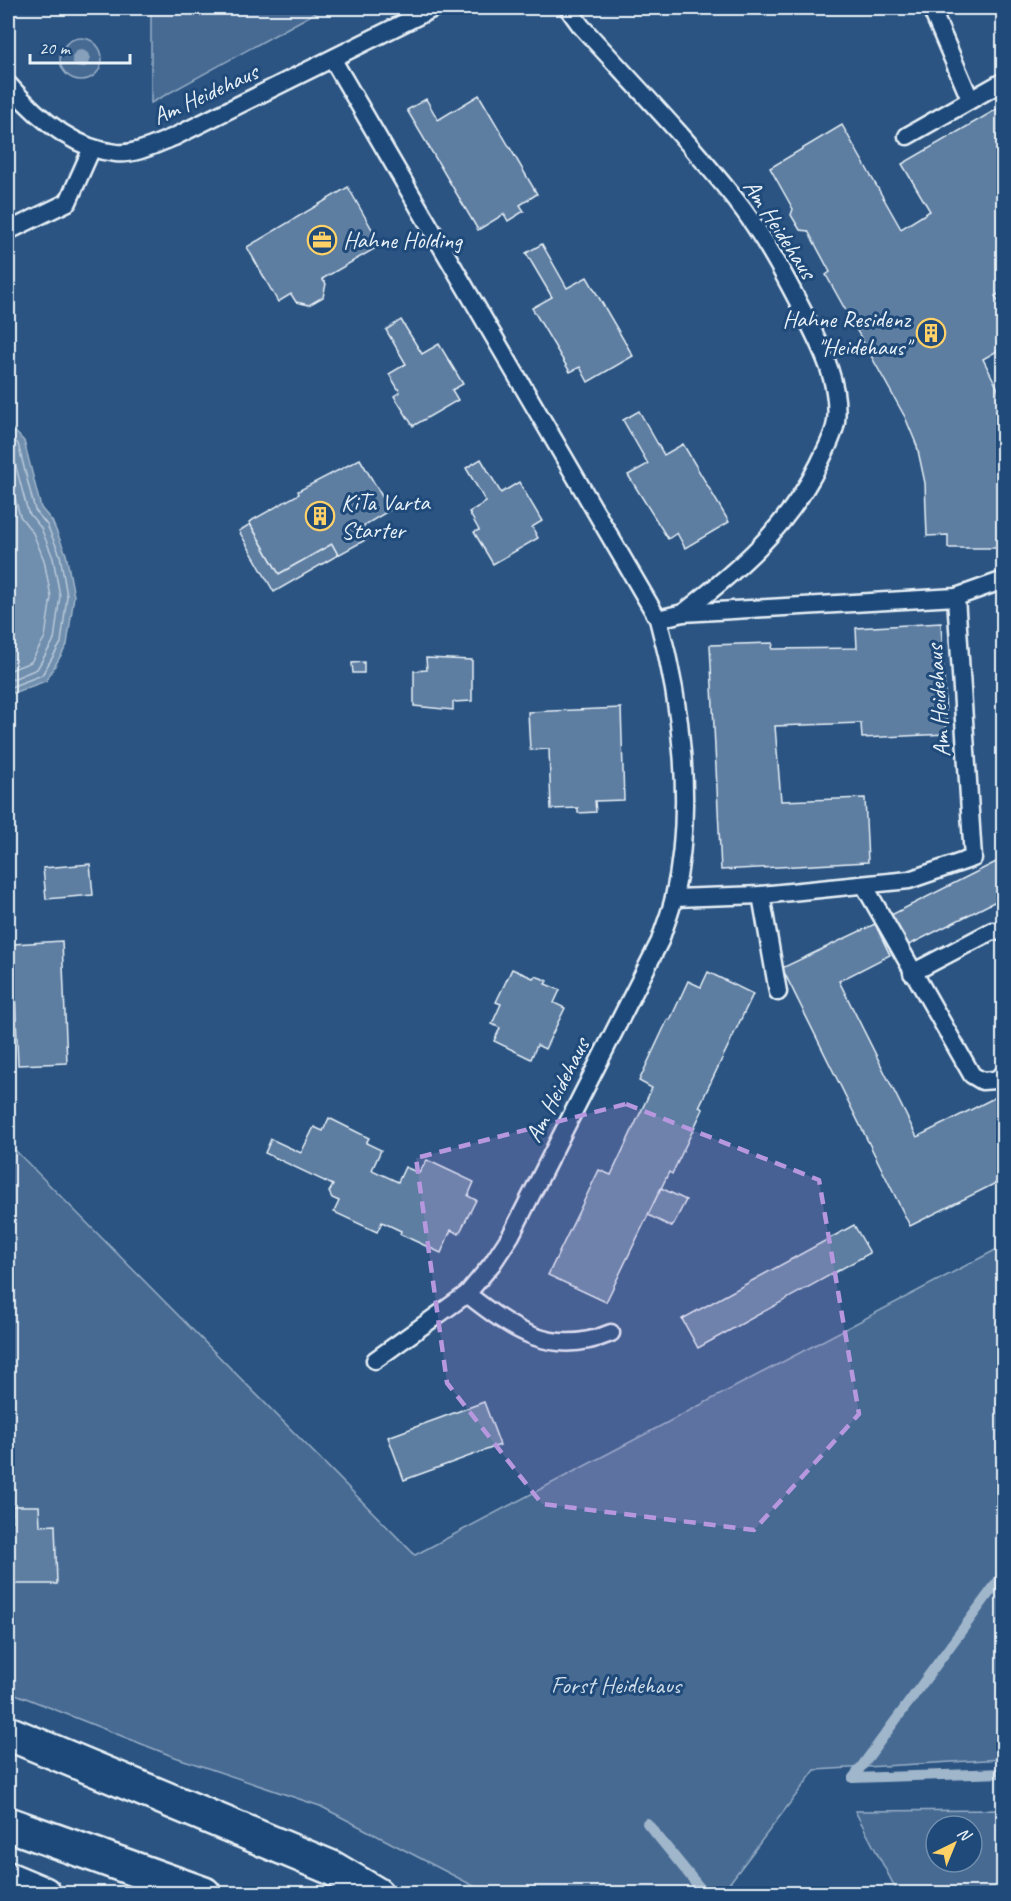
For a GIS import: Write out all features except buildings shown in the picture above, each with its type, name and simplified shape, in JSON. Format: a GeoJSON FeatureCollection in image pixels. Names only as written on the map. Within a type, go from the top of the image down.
{"type":"FeatureCollection","features":[{"type":"Feature","properties":{"kind":"highway"},"geometry":{"type":"LineString","coordinates":[[8,1733],[332,1868],[376,1893]]}},
{"type":"Feature","properties":{"kind":"highway"},"geometry":{"type":"LineString","coordinates":[[8,1824],[204,1893]]}},
{"type":"Feature","properties":{"kind":"highway"},"geometry":{"type":"LineString","coordinates":[[8,1879],[44,1893]]}},
{"type":"Feature","properties":{"kind":"lane","name":"Am Heidehaus"},"geometry":{"type":"LineString","coordinates":[[8,84],[51,126],[92,148],[117,153],[137,151],[174,137],[434,8]]}},
{"type":"Feature","properties":{"kind":"lane","name":"Am Heidehaus"},"geometry":{"type":"LineString","coordinates":[[568,8],[581,26],[736,200],[790,286],[827,359],[836,394],[836,423],[825,452],[808,485],[789,514],[768,541],[683,613]]}},
{"type":"Feature","properties":{"kind":"lane"},"geometry":{"type":"LineString","coordinates":[[931,8],[970,99]]}},
{"type":"Feature","properties":{"kind":"lane","name":"Am Heidehaus"},"geometry":{"type":"LineString","coordinates":[[333,60],[657,619],[671,664],[680,722],[683,795],[674,898],[660,941],[510,1235],[492,1264],[467,1294],[375,1360]]}},
{"type":"Feature","properties":{"kind":"lane"},"geometry":{"type":"LineString","coordinates":[[907,136],[1004,81]]}},
{"type":"Feature","properties":{"kind":"lane"},"geometry":{"type":"LineString","coordinates":[[8,231],[68,202],[92,148]]}},
{"type":"Feature","properties":{"kind":"lane"},"geometry":{"type":"LineString","coordinates":[[956,597],[1004,580]]}},
{"type":"Feature","properties":{"kind":"lane","name":"Am Heidehaus"},"geometry":{"type":"LineString","coordinates":[[657,619],[683,613],[956,597],[973,858],[909,880],[761,895],[674,898]]}},
{"type":"Feature","properties":{"kind":"lane"},"geometry":{"type":"LineString","coordinates":[[864,885],[912,973],[972,1074],[982,1082],[995,1080],[1004,1074]]}},
{"type":"Feature","properties":{"kind":"lane"},"geometry":{"type":"LineString","coordinates":[[761,895],[778,992]]}},
{"type":"Feature","properties":{"kind":"lane"},"geometry":{"type":"LineString","coordinates":[[912,973],[992,931],[1004,932]]}},
{"type":"Feature","properties":{"kind":"lane"},"geometry":{"type":"LineString","coordinates":[[467,1294],[503,1322],[535,1338],[559,1343],[580,1343],[611,1333]]}},
{"type":"Feature","properties":{"kind":"highlighted area"},"geometry":{"type":"Polygon","coordinates":[[[626,1104],[819,1180],[859,1414],[754,1530],[542,1504],[447,1383],[416,1158],[626,1104]]]}},
{"type":"Feature","properties":{"kind":"green space"},"geometry":{"type":"Polygon","coordinates":[[[151,8],[324,8],[151,103],[151,8]]]}},
{"type":"Feature","properties":{"kind":"green space"},"geometry":{"type":"Polygon","coordinates":[[[81,38],[96,44],[102,59],[96,74],[81,80],[66,74],[60,59],[66,44],[81,38]]]}},
{"type":"Feature","properties":{"kind":"green space","name":"Forst Heidehaus"},"geometry":{"type":"Polygon","coordinates":[[[8,1122],[10,1145],[415,1555],[1003,1246],[1003,1759],[815,1770],[722,1893],[487,1893],[320,1806],[172,1756],[8,1691],[8,1122]]]}},
{"type":"Feature","properties":{"kind":"green space"},"geometry":{"type":"Polygon","coordinates":[[[1003,1810],[1003,1894],[898,1893],[855,1811],[1003,1810]]]}},
{"type":"Feature","properties":{"kind":"water"},"geometry":{"type":"Polygon","coordinates":[[[8,424],[24,441],[41,508],[52,521],[66,554],[74,596],[67,645],[46,681],[10,694],[8,694],[8,424]]]}},
{"type":"Feature","properties":{"kind":"waterway"},"geometry":{"type":"LineString","coordinates":[[853,1778],[1004,1573]]}},
{"type":"Feature","properties":{"kind":"waterway"},"geometry":{"type":"LineString","coordinates":[[853,1778],[1004,1773]]}},
{"type":"Feature","properties":{"kind":"waterway"},"geometry":{"type":"LineString","coordinates":[[647,1823],[705,1894]]}},
{"type":"Feature","properties":{"kind":"place","name":"Hahne Holding"},"geometry":{"type":"Point","coordinates":[322,240]}},
{"type":"Feature","properties":{"kind":"place","name":"Hahne Residenz \"Heidehaus\""},"geometry":{"type":"Point","coordinates":[931,333]}},
{"type":"Feature","properties":{"kind":"place","name":"KiTa Varta Starter"},"geometry":{"type":"Point","coordinates":[320,516]}}]}
